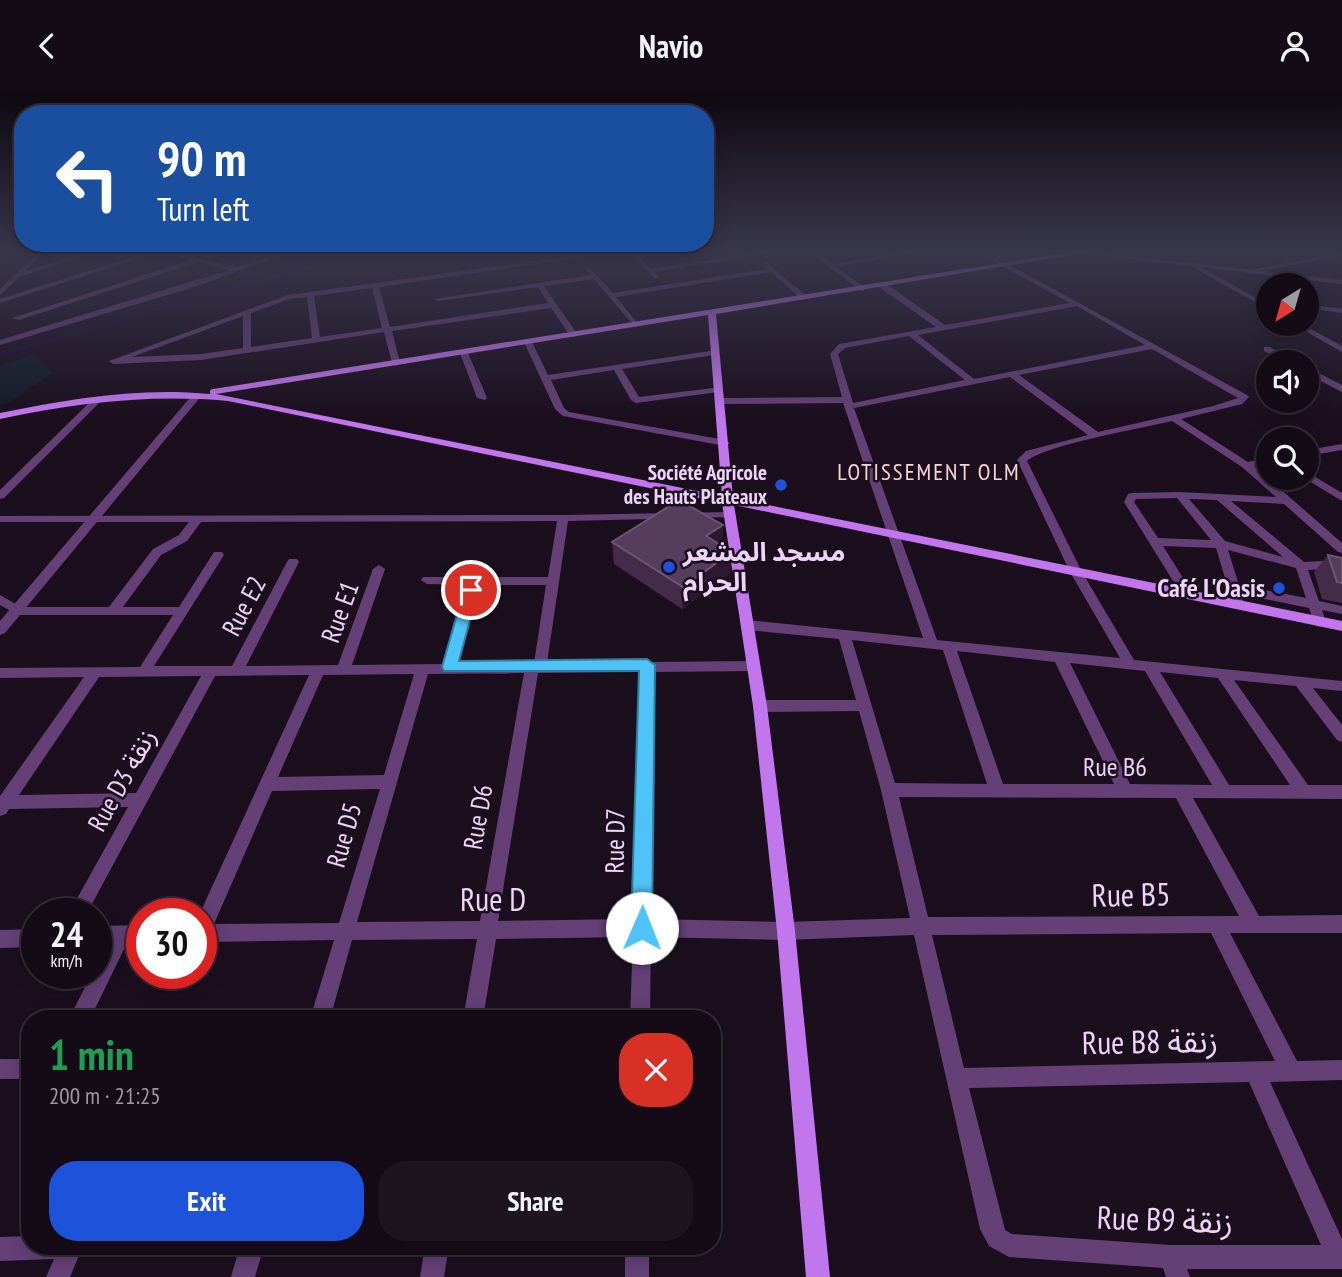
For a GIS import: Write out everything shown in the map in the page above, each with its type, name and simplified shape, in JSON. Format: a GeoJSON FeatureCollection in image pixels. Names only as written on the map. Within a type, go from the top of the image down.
{"type":"FeatureCollection","features":[{"type":"Feature","properties":{"kind":"main road"},"geometry":{"type":"LineString","coordinates":[[0,416],[97,400],[197,395],[745,307]]}},
{"type":"Feature","properties":{"kind":"main road"},"geometry":{"type":"LineString","coordinates":[[712,313],[725,443],[728,508],[760,706],[786,931],[818,1277]]}},
{"type":"Feature","properties":{"kind":"main road"},"geometry":{"type":"LineString","coordinates":[[197,395],[285,409],[728,508],[893,534],[1342,626]]}},
{"type":"Feature","properties":{"kind":"street"},"geometry":{"type":"LineString","coordinates":[[40,331],[12,316],[41,307]]}},
{"type":"Feature","properties":{"kind":"street"},"geometry":{"type":"LineString","coordinates":[[0,343],[115,307]]}},
{"type":"Feature","properties":{"kind":"street"},"geometry":{"type":"LineString","coordinates":[[268,307],[182,334],[113,361],[179,359],[537,307]]}},
{"type":"Feature","properties":{"kind":"street"},"geometry":{"type":"LineString","coordinates":[[312,307],[316,340]]}},
{"type":"Feature","properties":{"kind":"street"},"geometry":{"type":"LineString","coordinates":[[381,307],[396,363]]}},
{"type":"Feature","properties":{"kind":"street"},"geometry":{"type":"LineString","coordinates":[[442,307],[448,320]]}},
{"type":"Feature","properties":{"kind":"street"},"geometry":{"type":"LineString","coordinates":[[555,307],[573,335]]}},
{"type":"Feature","properties":{"kind":"street"},"geometry":{"type":"LineString","coordinates":[[620,307],[635,325]]}},
{"type":"Feature","properties":{"kind":"street"},"geometry":{"type":"LineString","coordinates":[[914,307],[942,327]]}},
{"type":"Feature","properties":{"kind":"street"},"geometry":{"type":"LineString","coordinates":[[932,644],[848,403],[834,353],[837,348],[910,333],[1058,307]]}},
{"type":"Feature","properties":{"kind":"street"},"geometry":{"type":"LineString","coordinates":[[1084,307],[1242,394],[1242,400],[1239,402],[1175,419],[1095,435],[1030,453],[1022,460],[1076,572],[1130,664]]}},
{"type":"Feature","properties":{"kind":"street"},"geometry":{"type":"LineString","coordinates":[[1320,308],[1341,311]]}},
{"type":"Feature","properties":{"kind":"street"},"geometry":{"type":"LineString","coordinates":[[247,312],[247,350]]}},
{"type":"Feature","properties":{"kind":"street"},"geometry":{"type":"LineString","coordinates":[[910,333],[974,383]]}},
{"type":"Feature","properties":{"kind":"street"},"geometry":{"type":"LineString","coordinates":[[179,359],[182,334]]}},
{"type":"Feature","properties":{"kind":"street"},"geometry":{"type":"LineString","coordinates":[[1319,336],[1340,347]]}},
{"type":"Feature","properties":{"kind":"street"},"geometry":{"type":"LineString","coordinates":[[528,342],[560,409],[566,414],[725,443]]}},
{"type":"Feature","properties":{"kind":"street"},"geometry":{"type":"LineString","coordinates":[[617,367],[636,400],[719,395],[848,403],[974,383],[1154,346]]}},
{"type":"Feature","properties":{"kind":"street"},"geometry":{"type":"LineString","coordinates":[[545,378],[714,352]]}},
{"type":"Feature","properties":{"kind":"street"},"geometry":{"type":"LineString","coordinates":[[464,353],[482,398]]}},
{"type":"Feature","properties":{"kind":"street"},"geometry":{"type":"LineString","coordinates":[[1013,375],[1095,435]]}},
{"type":"Feature","properties":{"kind":"street"},"geometry":{"type":"LineString","coordinates":[[1319,377],[1342,389]]}},
{"type":"Feature","properties":{"kind":"street"},"geometry":{"type":"LineString","coordinates":[[0,630],[197,395]]}},
{"type":"Feature","properties":{"kind":"street"},"geometry":{"type":"LineString","coordinates":[[0,496],[97,400]]}},
{"type":"Feature","properties":{"kind":"street"},"geometry":{"type":"LineString","coordinates":[[1175,419],[1246,465],[1342,549]]}},
{"type":"Feature","properties":{"kind":"street"},"geometry":{"type":"LineString","coordinates":[[1319,451],[1342,447]]}},
{"type":"Feature","properties":{"kind":"street"},"geometry":{"type":"LineString","coordinates":[[1246,465],[1256,463]]}},
{"type":"Feature","properties":{"kind":"street"},"geometry":{"type":"LineString","coordinates":[[1319,483],[1342,498]]}},
{"type":"Feature","properties":{"kind":"street"},"geometry":{"type":"LineString","coordinates":[[1187,594],[1129,502],[1130,499],[1135,495],[1180,495],[1285,501]]}},
{"type":"Feature","properties":{"kind":"street"},"geometry":{"type":"LineString","coordinates":[[1180,495],[1221,544],[1238,605]]}},
{"type":"Feature","properties":{"kind":"street"},"geometry":{"type":"LineString","coordinates":[[1221,498],[1301,565],[1320,622]]}},
{"type":"Feature","properties":{"kind":"street"},"geometry":{"type":"LineString","coordinates":[[0,519],[564,518],[728,508]]}},
{"type":"Feature","properties":{"kind":"street","name":"Rue D6"},"geometry":{"type":"LineString","coordinates":[[474,1010],[564,518]]}},
{"type":"Feature","properties":{"kind":"street"},"geometry":{"type":"LineString","coordinates":[[113,611],[157,552],[183,538],[197,519]]}},
{"type":"Feature","properties":{"kind":"street"},"geometry":{"type":"LineString","coordinates":[[1153,542],[1221,544],[1301,565],[1342,564]]}},
{"type":"Feature","properties":{"kind":"street"},"geometry":{"type":"LineString","coordinates":[[144,671],[218,555]]}},
{"type":"Feature","properties":{"kind":"street","name":"Rue E2"},"geometry":{"type":"LineString","coordinates":[[236,671],[293,562]]}},
{"type":"Feature","properties":{"kind":"street","name":"Rue E1"},"geometry":{"type":"LineString","coordinates":[[343,670],[379,569]]}},
{"type":"Feature","properties":{"kind":"street"},"geometry":{"type":"LineString","coordinates":[[426,580],[473,585],[553,581]]}},
{"type":"Feature","properties":{"kind":"street"},"geometry":{"type":"LineString","coordinates":[[449,667],[473,585]]}},
{"type":"Feature","properties":{"kind":"street"},"geometry":{"type":"LineString","coordinates":[[1234,588],[1342,610]]}},
{"type":"Feature","properties":{"kind":"street"},"geometry":{"type":"LineString","coordinates":[[0,599],[18,611],[182,611]]}},
{"type":"Feature","properties":{"kind":"street"},"geometry":{"type":"LineString","coordinates":[[748,625],[1342,686]]}},
{"type":"Feature","properties":{"kind":"street"},"geometry":{"type":"LineString","coordinates":[[844,634],[889,790],[958,1078]]}},
{"type":"Feature","properties":{"kind":"street"},"geometry":{"type":"LineString","coordinates":[[948,645],[998,792]]}},
{"type":"Feature","properties":{"kind":"street"},"geometry":{"type":"LineString","coordinates":[[1060,657],[1126,792]]}},
{"type":"Feature","properties":{"kind":"street","name":"Rue D7"},"geometry":{"type":"LineString","coordinates":[[640,1010],[647,665]]}},
{"type":"Feature","properties":{"kind":"street"},"geometry":{"type":"LineString","coordinates":[[0,673],[754,666]]}},
{"type":"Feature","properties":{"kind":"street"},"geometry":{"type":"LineString","coordinates":[[1150,667],[1224,792]]}},
{"type":"Feature","properties":{"kind":"street","name":"Rue D5"},"geometry":{"type":"LineString","coordinates":[[323,1010],[423,668]]}},
{"type":"Feature","properties":{"kind":"street"},"geometry":{"type":"LineString","coordinates":[[216,898],[318,670]]}},
{"type":"Feature","properties":{"kind":"street","name":"Rue D3 زنقة"},"geometry":{"type":"LineString","coordinates":[[86,898],[211,671]]}},
{"type":"Feature","properties":{"kind":"street"},"geometry":{"type":"LineString","coordinates":[[3,805],[95,673]]}},
{"type":"Feature","properties":{"kind":"street"},"geometry":{"type":"LineString","coordinates":[[1222,674],[1304,792]]}},
{"type":"Feature","properties":{"kind":"street"},"geometry":{"type":"LineString","coordinates":[[1300,682],[1342,736]]}},
{"type":"Feature","properties":{"kind":"street"},"geometry":{"type":"LineString","coordinates":[[760,706],[865,705]]}},
{"type":"Feature","properties":{"kind":"street"},"geometry":{"type":"LineString","coordinates":[[267,784],[389,782]]}},
{"type":"Feature","properties":{"kind":"street","name":"Rue B6"},"geometry":{"type":"LineString","coordinates":[[889,790],[1342,792]]}},
{"type":"Feature","properties":{"kind":"street"},"geometry":{"type":"LineString","coordinates":[[1181,792],[1252,923]]}},
{"type":"Feature","properties":{"kind":"street"},"geometry":{"type":"LineString","coordinates":[[3,805],[138,800]]}},
{"type":"Feature","properties":{"kind":"street"},"geometry":{"type":"LineString","coordinates":[[1215,923],[1291,1071]]}},
{"type":"Feature","properties":{"kind":"street","name":"Rue B5"},"geometry":{"type":"LineString","coordinates":[[786,931],[920,926],[1342,924]]}},
{"type":"Feature","properties":{"kind":"street","name":"Rue D"},"geometry":{"type":"LineString","coordinates":[[217,932],[642,928],[786,931]]}},
{"type":"Feature","properties":{"kind":"street"},"geometry":{"type":"LineString","coordinates":[[112,934],[126,934]]}},
{"type":"Feature","properties":{"kind":"street"},"geometry":{"type":"LineString","coordinates":[[84,1010],[122,934]]}},
{"type":"Feature","properties":{"kind":"street"},"geometry":{"type":"LineString","coordinates":[[0,939],[21,938]]}},
{"type":"Feature","properties":{"kind":"street"},"geometry":{"type":"LineString","coordinates":[[0,1069],[21,1069]]}},
{"type":"Feature","properties":{"kind":"street","name":"Rue B8 زنقة"},"geometry":{"type":"LineString","coordinates":[[958,1078],[1342,1070]]}},
{"type":"Feature","properties":{"kind":"street"},"geometry":{"type":"LineString","coordinates":[[1254,1071],[1340,1257]]}},
{"type":"Feature","properties":{"kind":"street","name":"Rue B9 زنقة"},"geometry":{"type":"LineString","coordinates":[[958,1078],[992,1229],[997,1238],[1009,1245],[1174,1267],[1340,1257]]}},
{"type":"Feature","properties":{"kind":"street"},"geometry":{"type":"LineString","coordinates":[[0,1249],[21,1248]]}},
{"type":"Feature","properties":{"kind":"street"},"geometry":{"type":"LineString","coordinates":[[58,1277],[67,1255]]}},
{"type":"Feature","properties":{"kind":"street"},"geometry":{"type":"LineString","coordinates":[[243,1277],[249,1255]]}},
{"type":"Feature","properties":{"kind":"street"},"geometry":{"type":"LineString","coordinates":[[432,1277],[436,1255]]}},
{"type":"Feature","properties":{"kind":"street"},"geometry":{"type":"LineString","coordinates":[[637,1255],[637,1277]]}},
{"type":"Feature","properties":{"kind":"shaded area"},"geometry":{"type":"Polygon","coordinates":[[[33,355],[52,373],[9,403],[0,405],[0,366],[33,355]]]}},
{"type":"Feature","properties":{"kind":"building"},"geometry":{"type":"Polygon","coordinates":[[[679,500],[723,525],[706,536],[732,552],[683,587],[612,542],[679,500]]]}},
{"type":"Feature","properties":{"kind":"building"},"geometry":{"type":"Polygon","coordinates":[[[1328,555],[1342,558],[1342,583],[1337,582],[1328,555]]]}},
{"type":"Feature","properties":{"kind":"waterway"},"geometry":{"type":"LineString","coordinates":[[0,354],[165,307]]}},
{"type":"Feature","properties":{"kind":"place","name":"Société Agricole des Hauts Plateaux"},"geometry":{"type":"Point","coordinates":[781,485]}},
{"type":"Feature","properties":{"kind":"place","name":"مسجد المشعر الحرام"},"geometry":{"type":"Point","coordinates":[669,567]}},
{"type":"Feature","properties":{"kind":"place","name":"Café L'Oasis"},"geometry":{"type":"Point","coordinates":[1279,588]}},
{"type":"Feature","properties":{"kind":"district","name":"LOTISSEMENT OLM"},"geometry":{"type":"Point","coordinates":[929,472]}},
{"type":"Feature","properties":{"kind":"route"},"geometry":{"type":"LineString","coordinates":[[471,590],[449,667],[647,665],[642,928]]}}]}
